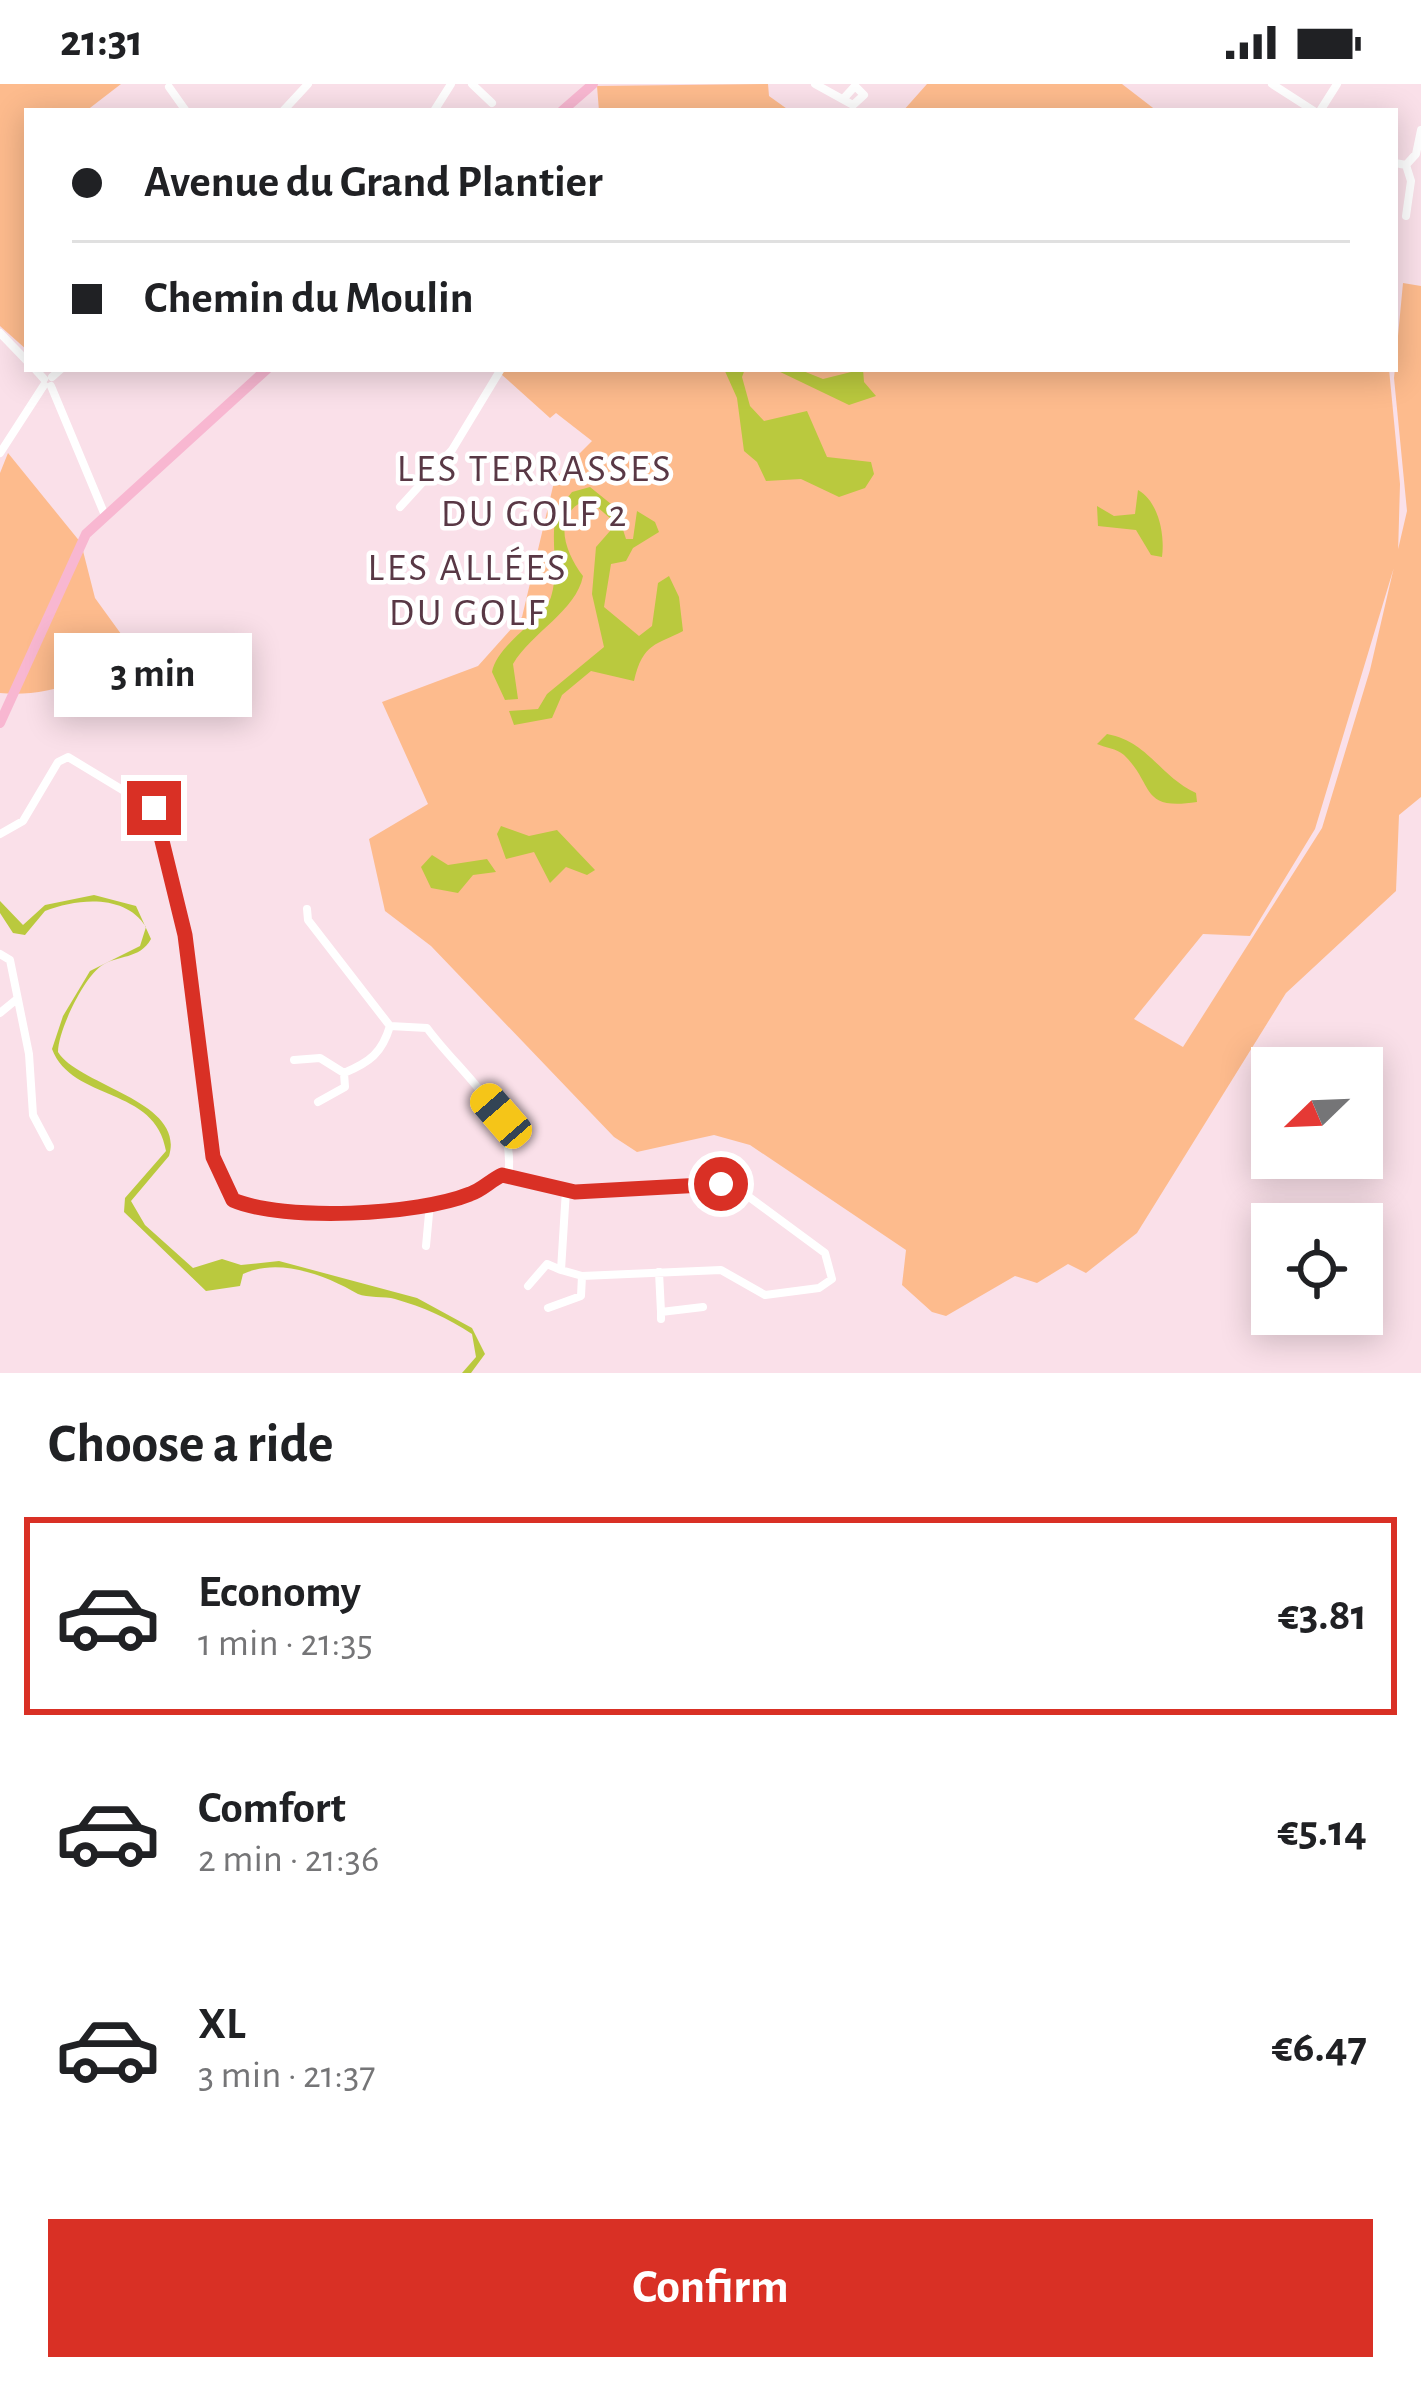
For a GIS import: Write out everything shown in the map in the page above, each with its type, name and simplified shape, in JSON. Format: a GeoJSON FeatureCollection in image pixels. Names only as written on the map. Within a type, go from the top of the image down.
{"type":"FeatureCollection","features":[{"type":"Feature","properties":{"kind":"main road"},"geometry":{"type":"LineString","coordinates":[[565,108],[593,84]]}},
{"type":"Feature","properties":{"kind":"main road"},"geometry":{"type":"LineString","coordinates":[[0,723],[71,560],[104,512],[265,372]]}},
{"type":"Feature","properties":{"kind":"street"},"geometry":{"type":"LineString","coordinates":[[286,108],[308,84]]}},
{"type":"Feature","properties":{"kind":"street"},"geometry":{"type":"LineString","coordinates":[[472,84],[492,104]]}},
{"type":"Feature","properties":{"kind":"street"},"geometry":{"type":"LineString","coordinates":[[815,84],[830,97],[845,98]]}},
{"type":"Feature","properties":{"kind":"street"},"geometry":{"type":"LineString","coordinates":[[1272,84],[1312,108]]}},
{"type":"Feature","properties":{"kind":"street"},"geometry":{"type":"LineString","coordinates":[[170,87],[184,108]]}},
{"type":"Feature","properties":{"kind":"street"},"geometry":{"type":"LineString","coordinates":[[1406,216],[1411,181],[1401,164],[1415,158],[1421,130]]}},
{"type":"Feature","properties":{"kind":"street"},"geometry":{"type":"LineString","coordinates":[[0,333],[24,358]]}},
{"type":"Feature","properties":{"kind":"street"},"geometry":{"type":"LineString","coordinates":[[38,372],[48,382],[104,512]]}},
{"type":"Feature","properties":{"kind":"street"},"geometry":{"type":"LineString","coordinates":[[0,453],[58,372]]}},
{"type":"Feature","properties":{"kind":"street"},"geometry":{"type":"LineString","coordinates":[[400,507],[452,450],[499,372]]}},
{"type":"Feature","properties":{"kind":"street"},"geometry":{"type":"LineString","coordinates":[[0,831],[13,830],[58,762],[68,757],[154,808],[185,935],[213,1157],[233,1200],[338,1211],[430,1203],[472,1194],[496,1177],[566,1190],[702,1183],[737,1188],[815,1244],[832,1264],[826,1285],[765,1295],[727,1271],[582,1276],[547,1264],[528,1286]]}},
{"type":"Feature","properties":{"kind":"street"},"geometry":{"type":"LineString","coordinates":[[307,909],[308,920],[390,1026],[427,1028],[501,1116],[512,1145],[508,1177]]}},
{"type":"Feature","properties":{"kind":"street"},"geometry":{"type":"LineString","coordinates":[[0,954],[10,960],[29,1054],[33,1115],[50,1147]]}},
{"type":"Feature","properties":{"kind":"street"},"geometry":{"type":"LineString","coordinates":[[0,1013],[17,999]]}},
{"type":"Feature","properties":{"kind":"street"},"geometry":{"type":"LineString","coordinates":[[344,1073],[368,1063],[383,1047],[390,1026]]}},
{"type":"Feature","properties":{"kind":"street"},"geometry":{"type":"LineString","coordinates":[[294,1060],[320,1058],[344,1073]]}},
{"type":"Feature","properties":{"kind":"street"},"geometry":{"type":"LineString","coordinates":[[318,1102],[345,1087],[344,1073]]}},
{"type":"Feature","properties":{"kind":"street"},"geometry":{"type":"LineString","coordinates":[[561,1270],[566,1190]]}},
{"type":"Feature","properties":{"kind":"street"},"geometry":{"type":"LineString","coordinates":[[426,1246],[430,1203]]}},
{"type":"Feature","properties":{"kind":"street"},"geometry":{"type":"LineString","coordinates":[[659,1272],[661,1315],[703,1307]]}},
{"type":"Feature","properties":{"kind":"street"},"geometry":{"type":"LineString","coordinates":[[548,1308],[581,1296],[582,1276]]}},
{"type":"Feature","properties":{"kind":"shaded area"},"geometry":{"type":"Polygon","coordinates":[[[0,84],[121,84],[90,108],[24,108],[24,347],[0,326],[0,84]]]}},
{"type":"Feature","properties":{"kind":"shaded area"},"geometry":{"type":"Polygon","coordinates":[[[768,84],[769,96],[786,108],[599,108],[597,86],[768,84]]]}},
{"type":"Feature","properties":{"kind":"shaded area"},"geometry":{"type":"Polygon","coordinates":[[[927,84],[1122,84],[1153,108],[906,108],[927,84]]]}},
{"type":"Feature","properties":{"kind":"shaded area"},"geometry":{"type":"Polygon","coordinates":[[[1403,283],[1421,286],[1421,797],[1399,815],[1396,891],[1286,993],[1137,1233],[1086,1273],[1068,1264],[1037,1283],[1015,1276],[946,1316],[932,1312],[902,1285],[906,1250],[750,1145],[714,1135],[637,1152],[614,1137],[431,946],[385,911],[369,839],[428,804],[382,702],[478,666],[522,617],[555,478],[592,441],[556,413],[550,418],[503,372],[1389,372],[1400,484],[1398,549],[1407,511],[1394,378],[1403,283]],[[1394,569],[1315,829],[1250,936],[1203,934],[1134,1019],[1183,1047],[1322,828],[1370,670],[1394,569]]]}},
{"type":"Feature","properties":{"kind":"shaded area"},"geometry":{"type":"Polygon","coordinates":[[[725,372],[744,372],[750,406],[764,421],[807,411],[827,457],[871,462],[874,474],[865,488],[839,497],[801,479],[766,481],[757,462],[744,451],[737,398],[725,372]]]}},
{"type":"Feature","properties":{"kind":"shaded area"},"geometry":{"type":"Polygon","coordinates":[[[780,372],[806,372],[823,379],[863,372],[864,382],[876,396],[849,405],[780,372]]]}},
{"type":"Feature","properties":{"kind":"shaded area"},"geometry":{"type":"Polygon","coordinates":[[[8,453],[81,543],[95,598],[129,645],[88,677],[35,693],[0,693],[0,473],[8,453]]]}},
{"type":"Feature","properties":{"kind":"shaded area"},"geometry":{"type":"Polygon","coordinates":[[[590,487],[616,508],[626,539],[633,539],[637,511],[655,522],[659,532],[633,548],[626,561],[611,564],[604,607],[639,636],[652,626],[658,583],[669,576],[679,597],[683,631],[647,652],[634,681],[591,671],[562,695],[552,718],[514,725],[509,711],[538,709],[547,694],[604,647],[592,594],[596,547],[610,531],[611,519],[588,499],[569,513],[564,533],[583,576],[579,589],[513,664],[518,699],[505,700],[492,672],[502,652],[551,597],[557,511],[572,492],[590,487]]]}},
{"type":"Feature","properties":{"kind":"shaded area"},"geometry":{"type":"Polygon","coordinates":[[[1138,490],[1151,502],[1159,520],[1162,557],[1151,555],[1136,530],[1098,526],[1097,506],[1114,516],[1135,514],[1138,490]]]}},
{"type":"Feature","properties":{"kind":"shaded area"},"geometry":{"type":"Polygon","coordinates":[[[1107,734],[1144,751],[1196,793],[1197,802],[1157,799],[1124,755],[1097,744],[1107,734]]]}},
{"type":"Feature","properties":{"kind":"shaded area"},"geometry":{"type":"Polygon","coordinates":[[[501,826],[529,836],[557,830],[595,870],[587,875],[566,867],[550,883],[534,852],[506,859],[497,834],[501,826]]]}},
{"type":"Feature","properties":{"kind":"shaded area"},"geometry":{"type":"Polygon","coordinates":[[[432,855],[448,865],[487,859],[496,872],[473,875],[458,893],[431,888],[421,867],[432,855]]]}},
{"type":"Feature","properties":{"kind":"shaded area"},"geometry":{"type":"Polygon","coordinates":[[[94,895],[136,906],[145,926],[126,909],[100,902],[45,911],[25,935],[13,933],[0,913],[0,901],[23,925],[45,905],[94,895]]]}},
{"type":"Feature","properties":{"kind":"shaded area"},"geometry":{"type":"Polygon","coordinates":[[[146,928],[151,939],[146,946],[101,966],[79,993],[58,1052],[69,1064],[162,1121],[170,1137],[169,1156],[131,1201],[145,1225],[193,1268],[222,1259],[241,1265],[279,1261],[417,1298],[472,1328],[485,1354],[471,1373],[462,1373],[476,1357],[472,1334],[435,1314],[287,1268],[257,1269],[243,1274],[240,1286],[206,1291],[124,1212],[125,1198],[166,1151],[159,1130],[131,1104],[77,1078],[52,1049],[63,1016],[90,971],[140,946],[146,928]]]}},
{"type":"Feature","properties":{"kind":"district","name":"LES TERRASSES DU GOLF 2"},"geometry":{"type":"Point","coordinates":[535,490]}},
{"type":"Feature","properties":{"kind":"district","name":"LES ALLÉES DU GOLF"},"geometry":{"type":"Point","coordinates":[468,588]}},
{"type":"Feature","properties":{"kind":"route"},"geometry":{"type":"LineString","coordinates":[[154,808],[185,935],[213,1157],[233,1200],[291,1210],[364,1211],[455,1199],[502,1175],[575,1192],[721,1184]]}}]}
